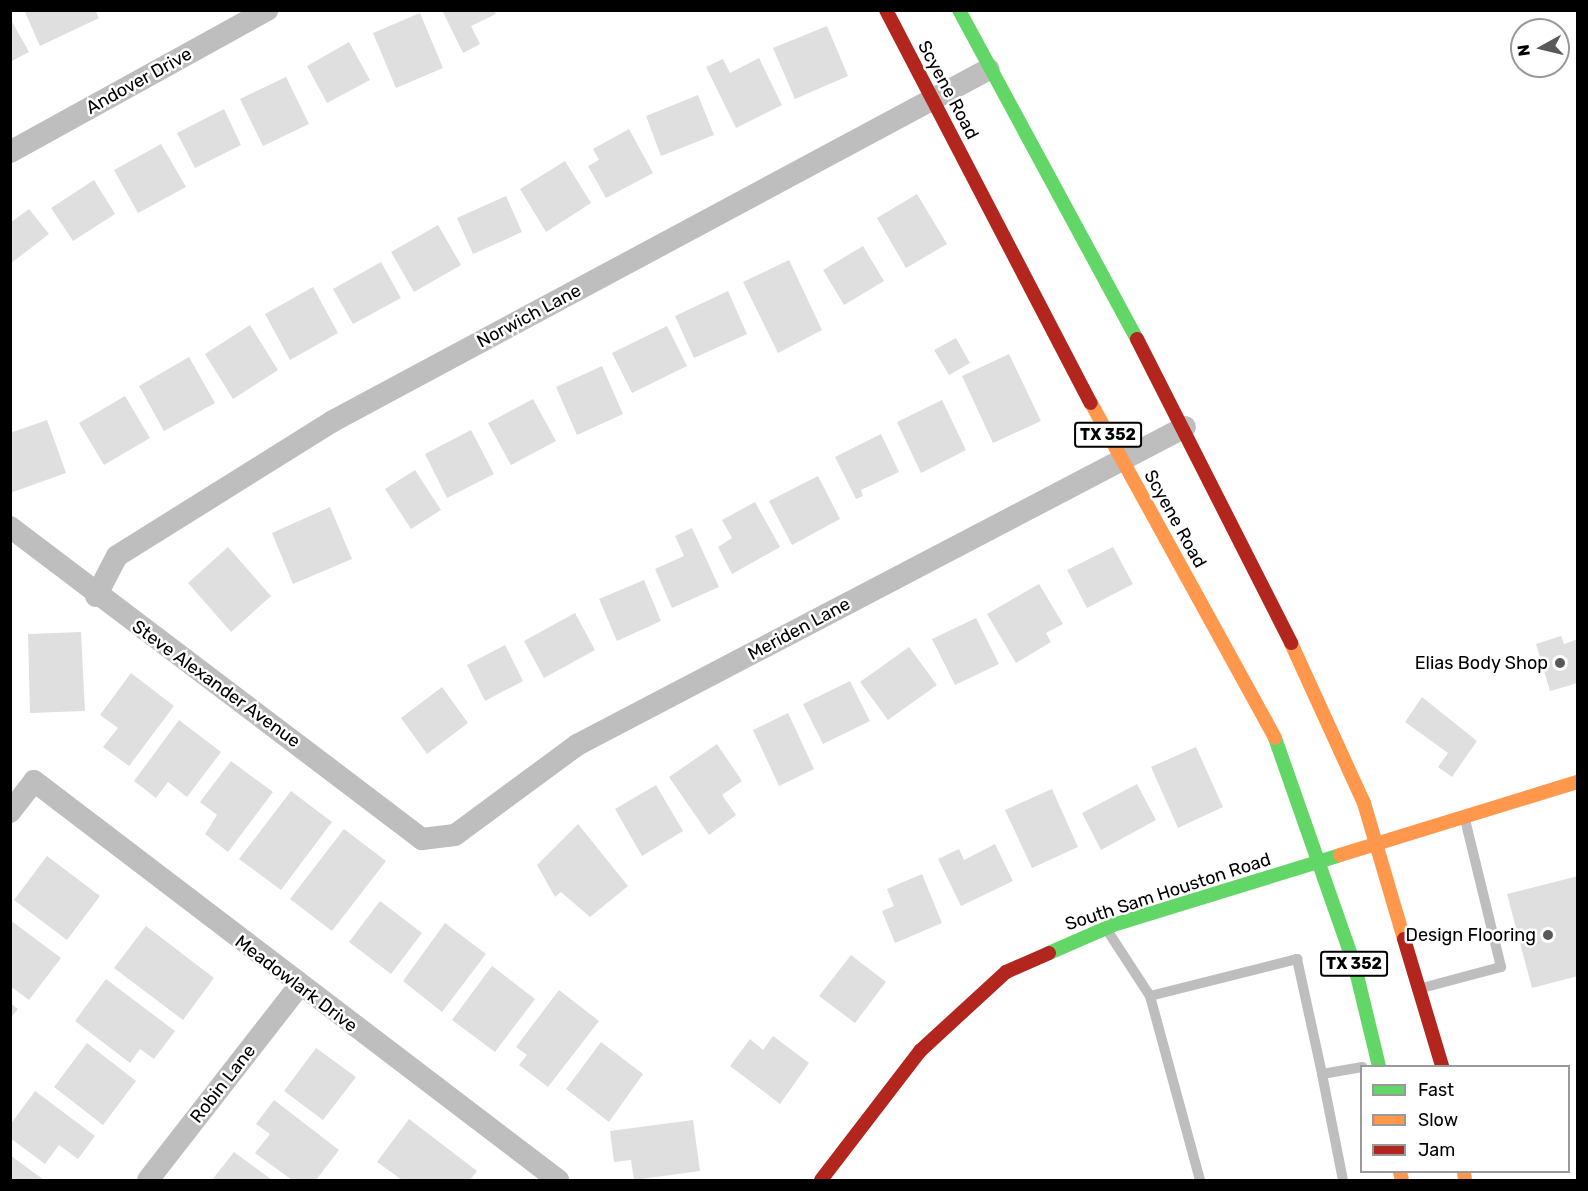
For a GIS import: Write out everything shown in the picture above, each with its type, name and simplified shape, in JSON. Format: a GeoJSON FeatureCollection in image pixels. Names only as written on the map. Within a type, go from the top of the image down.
{"type":"FeatureCollection","features":[{"type":"Feature","properties":{"kind":"main road","name":"Scyene Road"},"geometry":{"type":"LineString","coordinates":[[886,10],[1122,461],[1278,743],[1321,863],[1371,1065]]}},
{"type":"Feature","properties":{"kind":"main road","name":"TX 352"},"geometry":{"type":"LineString","coordinates":[[958,10],[1185,427],[1339,741],[1377,844],[1422,988],[1442,1065]]}},
{"type":"Feature","properties":{"kind":"main road","name":"South Sam Houston Road"},"geometry":{"type":"LineString","coordinates":[[821,1180],[920,1051],[985,987],[1059,945],[1106,928],[1465,819],[1578,782]]}},
{"type":"Feature","properties":{"kind":"street","name":"Andover Drive"},"geometry":{"type":"LineString","coordinates":[[10,152],[267,10]]}},
{"type":"Feature","properties":{"kind":"street","name":"Norwich Lane"},"geometry":{"type":"LineString","coordinates":[[96,596],[117,556],[333,421],[989,69]]}},
{"type":"Feature","properties":{"kind":"street","name":"Meriden Lane"},"geometry":{"type":"LineString","coordinates":[[422,839],[454,835],[577,746],[1185,427]]}},
{"type":"Feature","properties":{"kind":"street","name":"Steve Alexander Avenue"},"geometry":{"type":"LineString","coordinates":[[10,527],[96,596],[422,839]]}},
{"type":"Feature","properties":{"kind":"street","name":"Meadowlark Drive"},"geometry":{"type":"LineString","coordinates":[[10,812],[34,781],[298,987],[558,1180]]}},
{"type":"Feature","properties":{"kind":"street","name":"Robin Lane"},"geometry":{"type":"LineString","coordinates":[[148,1180],[298,987]]}},
{"type":"Feature","properties":{"kind":"lane"},"geometry":{"type":"LineString","coordinates":[[1422,988],[1501,967],[1465,819]]}},
{"type":"Feature","properties":{"kind":"lane"},"geometry":{"type":"LineString","coordinates":[[1106,928],[1150,996],[1200,1180]]}},
{"type":"Feature","properties":{"kind":"lane"},"geometry":{"type":"LineString","coordinates":[[1150,996],[1297,959],[1343,1180]]}},
{"type":"Feature","properties":{"kind":"lane"},"geometry":{"type":"LineString","coordinates":[[1322,1074],[1360,1068]]}},
{"type":"Feature","properties":{"kind":"building"},"geometry":{"type":"Polygon","coordinates":[[[24,10],[95,10],[99,18],[40,46],[24,10]]]}},
{"type":"Feature","properties":{"kind":"building"},"geometry":{"type":"Polygon","coordinates":[[[442,10],[494,10],[496,14],[471,26],[480,44],[463,53],[442,10]]]}},
{"type":"Feature","properties":{"kind":"building"},"geometry":{"type":"Polygon","coordinates":[[[420,13],[443,68],[396,88],[373,33],[420,13]]]}},
{"type":"Feature","properties":{"kind":"building"},"geometry":{"type":"Polygon","coordinates":[[[10,18],[29,52],[10,62],[10,18]]]}},
{"type":"Feature","properties":{"kind":"building"},"geometry":{"type":"Polygon","coordinates":[[[827,26],[848,76],[795,99],[773,48],[827,26]]]}},
{"type":"Feature","properties":{"kind":"building"},"geometry":{"type":"Polygon","coordinates":[[[349,42],[370,80],[327,103],[307,66],[349,42]]]}},
{"type":"Feature","properties":{"kind":"building"},"geometry":{"type":"Polygon","coordinates":[[[759,58],[782,105],[736,128],[706,67],[723,59],[730,73],[759,58]]]}},
{"type":"Feature","properties":{"kind":"building"},"geometry":{"type":"Polygon","coordinates":[[[286,77],[309,124],[263,146],[240,99],[286,77]]]}},
{"type":"Feature","properties":{"kind":"building"},"geometry":{"type":"Polygon","coordinates":[[[698,95],[714,135],[661,156],[646,116],[698,95]]]}},
{"type":"Feature","properties":{"kind":"building"},"geometry":{"type":"Polygon","coordinates":[[[224,109],[241,145],[195,168],[177,133],[224,109]]]}},
{"type":"Feature","properties":{"kind":"building"},"geometry":{"type":"Polygon","coordinates":[[[629,129],[653,173],[606,198],[588,166],[599,160],[593,149],[629,129]]]}},
{"type":"Feature","properties":{"kind":"building"},"geometry":{"type":"Polygon","coordinates":[[[161,144],[186,187],[138,213],[114,170],[161,144]]]}},
{"type":"Feature","properties":{"kind":"building"},"geometry":{"type":"Polygon","coordinates":[[[565,161],[591,203],[546,232],[520,189],[565,161]]]}},
{"type":"Feature","properties":{"kind":"building"},"geometry":{"type":"Polygon","coordinates":[[[94,180],[115,214],[73,241],[51,208],[94,180]]]}},
{"type":"Feature","properties":{"kind":"building"},"geometry":{"type":"Polygon","coordinates":[[[917,194],[947,244],[906,268],[877,218],[917,194]]]}},
{"type":"Feature","properties":{"kind":"building"},"geometry":{"type":"Polygon","coordinates":[[[506,196],[522,232],[473,254],[457,218],[506,196]]]}},
{"type":"Feature","properties":{"kind":"building"},"geometry":{"type":"Polygon","coordinates":[[[29,209],[49,234],[10,264],[10,223],[29,209]]]}},
{"type":"Feature","properties":{"kind":"building"},"geometry":{"type":"Polygon","coordinates":[[[438,225],[461,265],[414,292],[391,252],[438,225]]]}},
{"type":"Feature","properties":{"kind":"building"},"geometry":{"type":"Polygon","coordinates":[[[863,246],[884,281],[844,305],[823,270],[863,246]]]}},
{"type":"Feature","properties":{"kind":"building"},"geometry":{"type":"Polygon","coordinates":[[[789,260],[822,330],[778,353],[743,282],[789,260]]]}},
{"type":"Feature","properties":{"kind":"building"},"geometry":{"type":"Polygon","coordinates":[[[381,262],[401,298],[353,324],[333,289],[381,262]]]}},
{"type":"Feature","properties":{"kind":"building"},"geometry":{"type":"Polygon","coordinates":[[[313,287],[338,333],[290,360],[265,314],[313,287]]]}},
{"type":"Feature","properties":{"kind":"building"},"geometry":{"type":"Polygon","coordinates":[[[728,291],[747,334],[694,358],[675,316],[728,291]]]}},
{"type":"Feature","properties":{"kind":"building"},"geometry":{"type":"Polygon","coordinates":[[[250,325],[278,370],[233,399],[205,354],[250,325]]]}},
{"type":"Feature","properties":{"kind":"building"},"geometry":{"type":"Polygon","coordinates":[[[667,326],[687,366],[632,393],[612,353],[667,326]]]}},
{"type":"Feature","properties":{"kind":"building"},"geometry":{"type":"Polygon","coordinates":[[[956,338],[970,363],[949,375],[934,350],[956,338]]]}},
{"type":"Feature","properties":{"kind":"building"},"geometry":{"type":"Polygon","coordinates":[[[1009,354],[1041,421],[993,443],[962,376],[1009,354]]]}},
{"type":"Feature","properties":{"kind":"building"},"geometry":{"type":"Polygon","coordinates":[[[189,357],[215,403],[164,431],[139,386],[189,357]]]}},
{"type":"Feature","properties":{"kind":"building"},"geometry":{"type":"Polygon","coordinates":[[[602,366],[623,414],[577,435],[556,387],[602,366]]]}},
{"type":"Feature","properties":{"kind":"building"},"geometry":{"type":"Polygon","coordinates":[[[125,396],[150,438],[104,465],[79,423],[125,396]]]}},
{"type":"Feature","properties":{"kind":"building"},"geometry":{"type":"Polygon","coordinates":[[[533,399],[556,441],[511,465],[488,423],[533,399]]]}},
{"type":"Feature","properties":{"kind":"building"},"geometry":{"type":"Polygon","coordinates":[[[942,400],[966,450],[921,473],[897,422],[942,400]]]}},
{"type":"Feature","properties":{"kind":"building"},"geometry":{"type":"Polygon","coordinates":[[[47,420],[66,473],[10,493],[10,433],[47,420]]]}},
{"type":"Feature","properties":{"kind":"building"},"geometry":{"type":"Polygon","coordinates":[[[471,430],[494,474],[447,498],[425,454],[471,430]]]}},
{"type":"Feature","properties":{"kind":"building"},"geometry":{"type":"Polygon","coordinates":[[[881,434],[899,472],[861,490],[863,496],[856,499],[835,457],[881,434]]]}},
{"type":"Feature","properties":{"kind":"building"},"geometry":{"type":"Polygon","coordinates":[[[415,470],[441,510],[411,529],[385,489],[415,470]]]}},
{"type":"Feature","properties":{"kind":"building"},"geometry":{"type":"Polygon","coordinates":[[[818,476],[840,519],[792,545],[769,501],[818,476]]]}},
{"type":"Feature","properties":{"kind":"building"},"geometry":{"type":"Polygon","coordinates":[[[755,502],[780,547],[732,574],[718,547],[732,538],[722,520],[755,502]]]}},
{"type":"Feature","properties":{"kind":"building"},"geometry":{"type":"Polygon","coordinates":[[[330,507],[352,559],[293,584],[272,533],[330,507]]]}},
{"type":"Feature","properties":{"kind":"building"},"geometry":{"type":"Polygon","coordinates":[[[692,528],[719,587],[672,608],[655,569],[684,556],[675,536],[692,528]]]}},
{"type":"Feature","properties":{"kind":"building"},"geometry":{"type":"Polygon","coordinates":[[[228,547],[271,596],[231,632],[188,583],[228,547]]]}},
{"type":"Feature","properties":{"kind":"building"},"geometry":{"type":"Polygon","coordinates":[[[1113,547],[1133,584],[1087,608],[1067,570],[1113,547]]]}},
{"type":"Feature","properties":{"kind":"building"},"geometry":{"type":"Polygon","coordinates":[[[644,580],[661,621],[617,641],[599,599],[644,580]]]}},
{"type":"Feature","properties":{"kind":"building"},"geometry":{"type":"Polygon","coordinates":[[[1039,584],[1063,624],[1046,633],[1051,642],[1016,663],[987,614],[1039,584]]]}},
{"type":"Feature","properties":{"kind":"building"},"geometry":{"type":"Polygon","coordinates":[[[575,613],[595,650],[544,678],[524,641],[575,613]]]}},
{"type":"Feature","properties":{"kind":"building"},"geometry":{"type":"Polygon","coordinates":[[[976,618],[999,664],[955,685],[932,639],[976,618]]]}},
{"type":"Feature","properties":{"kind":"building"},"geometry":{"type":"Polygon","coordinates":[[[81,632],[85,711],[30,713],[28,634],[81,632]]]}},
{"type":"Feature","properties":{"kind":"building","name":"Elias Body Shop"},"geometry":{"type":"Polygon","coordinates":[[[1561,636],[1564,644],[1578,639],[1578,683],[1550,691],[1536,644],[1561,636]]]}},
{"type":"Feature","properties":{"kind":"building"},"geometry":{"type":"Polygon","coordinates":[[[505,645],[523,681],[485,701],[467,665],[505,645]]]}},
{"type":"Feature","properties":{"kind":"building"},"geometry":{"type":"Polygon","coordinates":[[[909,647],[937,685],[888,720],[860,682],[909,647]]]}},
{"type":"Feature","properties":{"kind":"building"},"geometry":{"type":"Polygon","coordinates":[[[131,673],[174,706],[129,766],[103,747],[118,728],[100,715],[131,673]]]}},
{"type":"Feature","properties":{"kind":"building"},"geometry":{"type":"Polygon","coordinates":[[[850,681],[870,721],[823,744],[803,704],[850,681]]]}},
{"type":"Feature","properties":{"kind":"building"},"geometry":{"type":"Polygon","coordinates":[[[442,687],[468,723],[427,754],[401,718],[442,687]]]}},
{"type":"Feature","properties":{"kind":"building"},"geometry":{"type":"Polygon","coordinates":[[[1422,697],[1477,741],[1452,777],[1438,767],[1448,753],[1405,722],[1422,697]]]}},
{"type":"Feature","properties":{"kind":"building"},"geometry":{"type":"Polygon","coordinates":[[[788,713],[814,769],[779,786],[753,730],[788,713]]]}},
{"type":"Feature","properties":{"kind":"building"},"geometry":{"type":"Polygon","coordinates":[[[179,720],[221,752],[187,797],[168,782],[156,798],[134,781],[179,720]]]}},
{"type":"Feature","properties":{"kind":"building"},"geometry":{"type":"Polygon","coordinates":[[[717,744],[742,781],[722,795],[736,815],[709,835],[669,777],[717,744]]]}},
{"type":"Feature","properties":{"kind":"building"},"geometry":{"type":"Polygon","coordinates":[[[1196,747],[1223,807],[1178,828],[1151,767],[1196,747]]]}},
{"type":"Feature","properties":{"kind":"building"},"geometry":{"type":"Polygon","coordinates":[[[231,761],[273,792],[228,852],[205,834],[217,815],[200,802],[231,761]]]}},
{"type":"Feature","properties":{"kind":"building"},"geometry":{"type":"Polygon","coordinates":[[[1137,784],[1156,820],[1101,850],[1082,813],[1137,784]]]}},
{"type":"Feature","properties":{"kind":"building"},"geometry":{"type":"Polygon","coordinates":[[[656,785],[683,831],[642,856],[615,809],[656,785]]]}},
{"type":"Feature","properties":{"kind":"building"},"geometry":{"type":"Polygon","coordinates":[[[1052,789],[1078,847],[1032,868],[1005,810],[1052,789]]]}},
{"type":"Feature","properties":{"kind":"building"},"geometry":{"type":"Polygon","coordinates":[[[291,791],[332,822],[281,890],[239,859],[291,791]]]}},
{"type":"Feature","properties":{"kind":"building"},"geometry":{"type":"Polygon","coordinates":[[[578,824],[628,886],[590,917],[561,892],[555,897],[537,865],[578,824]]]}},
{"type":"Feature","properties":{"kind":"building"},"geometry":{"type":"Polygon","coordinates":[[[344,829],[386,861],[332,931],[290,899],[344,829]]]}},
{"type":"Feature","properties":{"kind":"building"},"geometry":{"type":"Polygon","coordinates":[[[995,844],[1013,881],[961,906],[938,859],[959,849],[964,860],[995,844]]]}},
{"type":"Feature","properties":{"kind":"building"},"geometry":{"type":"Polygon","coordinates":[[[47,856],[100,896],[67,940],[14,900],[47,856]]]}},
{"type":"Feature","properties":{"kind":"building"},"geometry":{"type":"Polygon","coordinates":[[[922,874],[942,923],[895,943],[882,911],[894,906],[887,889],[922,874]]]}},
{"type":"Feature","properties":{"kind":"building","name":"Design Flooring"},"geometry":{"type":"Polygon","coordinates":[[[1578,876],[1578,976],[1532,988],[1507,894],[1578,876]]]}},
{"type":"Feature","properties":{"kind":"building"},"geometry":{"type":"Polygon","coordinates":[[[380,901],[422,933],[391,974],[349,942],[380,901]]]}},
{"type":"Feature","properties":{"kind":"building"},"geometry":{"type":"Polygon","coordinates":[[[10,920],[61,958],[29,1000],[10,986],[10,920]]]}},
{"type":"Feature","properties":{"kind":"building"},"geometry":{"type":"Polygon","coordinates":[[[445,923],[486,954],[442,1012],[403,981],[445,923]]]}},
{"type":"Feature","properties":{"kind":"building"},"geometry":{"type":"Polygon","coordinates":[[[146,926],[214,978],[183,1020],[114,968],[146,926]]]}},
{"type":"Feature","properties":{"kind":"building"},"geometry":{"type":"Polygon","coordinates":[[[851,955],[886,982],[855,1023],[819,996],[851,955]]]}},
{"type":"Feature","properties":{"kind":"building"},"geometry":{"type":"Polygon","coordinates":[[[492,966],[535,999],[495,1052],[452,1020],[492,966]]]}},
{"type":"Feature","properties":{"kind":"building"},"geometry":{"type":"Polygon","coordinates":[[[106,979],[175,1031],[154,1059],[140,1049],[130,1063],[75,1021],[106,979]]]}},
{"type":"Feature","properties":{"kind":"building"},"geometry":{"type":"Polygon","coordinates":[[[559,990],[599,1021],[548,1087],[519,1065],[527,1055],[516,1047],[559,990]]]}},
{"type":"Feature","properties":{"kind":"building"},"geometry":{"type":"Polygon","coordinates":[[[10,1003],[18,1009],[10,1019],[10,1003]]]}},
{"type":"Feature","properties":{"kind":"building"},"geometry":{"type":"Polygon","coordinates":[[[773,1036],[809,1063],[780,1104],[730,1066],[750,1039],[763,1050],[773,1036]]]}},
{"type":"Feature","properties":{"kind":"building"},"geometry":{"type":"Polygon","coordinates":[[[601,1042],[643,1074],[609,1122],[566,1089],[601,1042]]]}},
{"type":"Feature","properties":{"kind":"building"},"geometry":{"type":"Polygon","coordinates":[[[87,1043],[136,1081],[103,1125],[54,1087],[87,1043]]]}},
{"type":"Feature","properties":{"kind":"building"},"geometry":{"type":"Polygon","coordinates":[[[316,1048],[356,1077],[323,1120],[284,1091],[316,1048]]]}},
{"type":"Feature","properties":{"kind":"building"},"geometry":{"type":"Polygon","coordinates":[[[35,1091],[95,1136],[78,1159],[59,1145],[45,1164],[10,1138],[10,1125],[35,1091]]]}},
{"type":"Feature","properties":{"kind":"building"},"geometry":{"type":"Polygon","coordinates":[[[274,1100],[339,1150],[316,1180],[292,1180],[255,1153],[270,1134],[256,1124],[274,1100]]]}},
{"type":"Feature","properties":{"kind":"building"},"geometry":{"type":"Polygon","coordinates":[[[409,1119],[477,1171],[470,1180],[402,1180],[377,1162],[409,1119]]]}},
{"type":"Feature","properties":{"kind":"building"},"geometry":{"type":"Polygon","coordinates":[[[693,1120],[700,1171],[634,1180],[631,1160],[614,1162],[610,1131],[693,1120]]]}},
{"type":"Feature","properties":{"kind":"building"},"geometry":{"type":"Polygon","coordinates":[[[234,1152],[272,1180],[212,1180],[234,1152]]]}},
{"type":"Feature","properties":{"kind":"building"},"geometry":{"type":"Polygon","coordinates":[[[10,1155],[44,1180],[10,1180],[10,1155]]]}},
{"type":"Feature","properties":{"kind":"traffic: fast"},"geometry":{"type":"LineString","coordinates":[[959,10],[1137,339]]}},
{"type":"Feature","properties":{"kind":"traffic: fast"},"geometry":{"type":"LineString","coordinates":[[1275,738],[1355,967],[1379,1065]]}},
{"type":"Feature","properties":{"kind":"traffic: fast"},"geometry":{"type":"LineString","coordinates":[[1049,953],[1113,925],[1340,855]]}},
{"type":"Feature","properties":{"kind":"traffic: slow"},"geometry":{"type":"LineString","coordinates":[[1091,403],[1275,738]]}},
{"type":"Feature","properties":{"kind":"traffic: slow"},"geometry":{"type":"LineString","coordinates":[[1291,643],[1364,803],[1404,939]]}},
{"type":"Feature","properties":{"kind":"traffic: slow"},"geometry":{"type":"LineString","coordinates":[[1340,855],[1578,782]]}},
{"type":"Feature","properties":{"kind":"traffic: slow"},"geometry":{"type":"LineString","coordinates":[[1400,1173],[1402,1180]]}},
{"type":"Feature","properties":{"kind":"traffic: slow"},"geometry":{"type":"LineString","coordinates":[[1464,1173],[1465,1180]]}},
{"type":"Feature","properties":{"kind":"traffic: jam"},"geometry":{"type":"LineString","coordinates":[[886,10],[1091,403]]}},
{"type":"Feature","properties":{"kind":"traffic: jam"},"geometry":{"type":"LineString","coordinates":[[1137,339],[1291,643]]}},
{"type":"Feature","properties":{"kind":"traffic: jam"},"geometry":{"type":"LineString","coordinates":[[1404,939],[1442,1065]]}},
{"type":"Feature","properties":{"kind":"traffic: jam"},"geometry":{"type":"LineString","coordinates":[[821,1180],[920,1051],[1006,972],[1049,953]]}},
{"type":"Feature","properties":{"kind":"place","name":"Elias Body Shop"},"geometry":{"type":"Point","coordinates":[1560,663]}},
{"type":"Feature","properties":{"kind":"place","name":"Design Flooring"},"geometry":{"type":"Point","coordinates":[1548,935]}}]}
